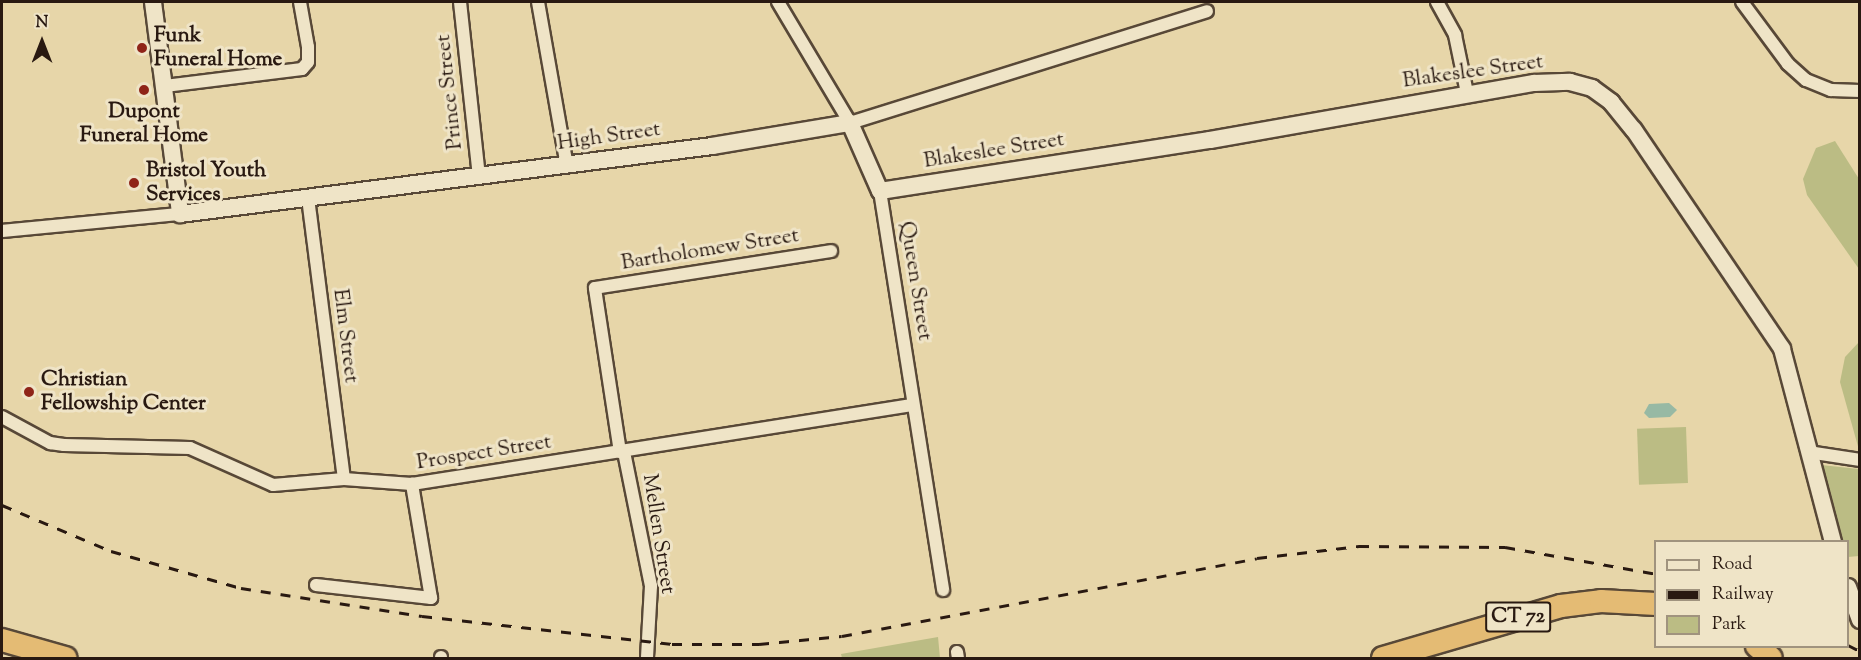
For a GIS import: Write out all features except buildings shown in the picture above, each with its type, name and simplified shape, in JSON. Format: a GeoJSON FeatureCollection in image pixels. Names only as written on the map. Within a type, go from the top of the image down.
{"type":"FeatureCollection","features":[{"type":"Feature","properties":{"kind":"highway","name":"CT 72"},"geometry":{"type":"LineString","coordinates":[[1383,658],[1561,606],[1601,601],[1654,604]]}},
{"type":"Feature","properties":{"kind":"highway"},"geometry":{"type":"LineString","coordinates":[[2,640],[65,658]]}},
{"type":"Feature","properties":{"kind":"highway"},"geometry":{"type":"LineString","coordinates":[[1759,648],[1771,658]]}},
{"type":"Feature","properties":{"kind":"street"},"geometry":{"type":"LineString","coordinates":[[153,2],[180,214]]}},
{"type":"Feature","properties":{"kind":"street"},"geometry":{"type":"LineString","coordinates":[[165,86],[302,69],[308,62],[308,47],[300,2]]}},
{"type":"Feature","properties":{"kind":"street","name":"Prince Street"},"geometry":{"type":"LineString","coordinates":[[460,2],[479,177]]}},
{"type":"Feature","properties":{"kind":"street"},"geometry":{"type":"LineString","coordinates":[[537,2],[567,166]]}},
{"type":"Feature","properties":{"kind":"street","name":"Queen Street"},"geometry":{"type":"LineString","coordinates":[[780,2],[850,123],[880,191],[943,590]]}},
{"type":"Feature","properties":{"kind":"street"},"geometry":{"type":"LineString","coordinates":[[1437,2],[1455,35],[1467,93]]}},
{"type":"Feature","properties":{"kind":"street"},"geometry":{"type":"LineString","coordinates":[[1742,2],[1788,64],[1806,80],[1831,90],[1860,91]]}},
{"type":"Feature","properties":{"kind":"street","name":"High Street"},"geometry":{"type":"LineString","coordinates":[[2,231],[180,214],[567,166],[850,123],[1207,11]]}},
{"type":"Feature","properties":{"kind":"street","name":"Blakeslee Street"},"geometry":{"type":"LineString","coordinates":[[880,191],[1210,140],[1467,93],[1570,82],[1592,88],[1611,102],[1774,335],[1788,368],[1832,540]]}},
{"type":"Feature","properties":{"kind":"street","name":"Elm Street"},"geometry":{"type":"LineString","coordinates":[[308,198],[344,479]]}},
{"type":"Feature","properties":{"kind":"street","name":"Bartholomew Street"},"geometry":{"type":"LineString","coordinates":[[595,288],[831,251]]}},
{"type":"Feature","properties":{"kind":"street","name":"Mellen Street"},"geometry":{"type":"LineString","coordinates":[[595,288],[622,452],[651,586],[646,658]]}},
{"type":"Feature","properties":{"kind":"street","name":"Prospect Street"},"geometry":{"type":"LineString","coordinates":[[2,417],[50,443],[190,447],[273,485],[344,479],[412,484],[912,405]]}},
{"type":"Feature","properties":{"kind":"street"},"geometry":{"type":"LineString","coordinates":[[1808,452],[1860,460]]}},
{"type":"Feature","properties":{"kind":"street"},"geometry":{"type":"LineString","coordinates":[[316,585],[431,598],[412,484]]}},
{"type":"Feature","properties":{"kind":"street"},"geometry":{"type":"LineString","coordinates":[[1849,590],[1860,620]]}},
{"type":"Feature","properties":{"kind":"green space"},"geometry":{"type":"Polygon","coordinates":[[[1835,141],[1859,179],[1859,269],[1807,195],[1803,179],[1816,148],[1835,141]]]}},
{"type":"Feature","properties":{"kind":"green space"},"geometry":{"type":"Polygon","coordinates":[[[1859,342],[1859,450],[1840,382],[1845,357],[1859,342]]]}},
{"type":"Feature","properties":{"kind":"green space"},"geometry":{"type":"Polygon","coordinates":[[[1686,427],[1688,483],[1639,485],[1637,429],[1686,427]]]}},
{"type":"Feature","properties":{"kind":"green space"},"geometry":{"type":"Polygon","coordinates":[[[1821,465],[1859,469],[1859,556],[1849,557],[1849,540],[1843,540],[1821,465]]]}},
{"type":"Feature","properties":{"kind":"green space"},"geometry":{"type":"Polygon","coordinates":[[[938,637],[940,658],[842,658],[841,654],[938,637]]]}},
{"type":"Feature","properties":{"kind":"shaded area"},"geometry":{"type":"Polygon","coordinates":[[[1669,403],[1677,410],[1670,417],[1649,418],[1644,413],[1649,404],[1669,403]]]}},
{"type":"Feature","properties":{"kind":"railway"},"geometry":{"type":"LineString","coordinates":[[2,505],[111,551],[241,588],[422,616],[672,644],[759,644],[842,636],[1257,558],[1359,546],[1505,547],[1654,574]]}},
{"type":"Feature","properties":{"kind":"railway"},"geometry":{"type":"LineString","coordinates":[[1849,646],[1860,651]]}},
{"type":"Feature","properties":{"kind":"place","name":"Funk Funeral Home"},"geometry":{"type":"Point","coordinates":[142,48]}},
{"type":"Feature","properties":{"kind":"place","name":"Dupont Funeral Home"},"geometry":{"type":"Point","coordinates":[144,90]}},
{"type":"Feature","properties":{"kind":"place","name":"Bristol Youth Services"},"geometry":{"type":"Point","coordinates":[134,183]}},
{"type":"Feature","properties":{"kind":"place","name":"Christian Fellowship Center"},"geometry":{"type":"Point","coordinates":[29,392]}}]}
